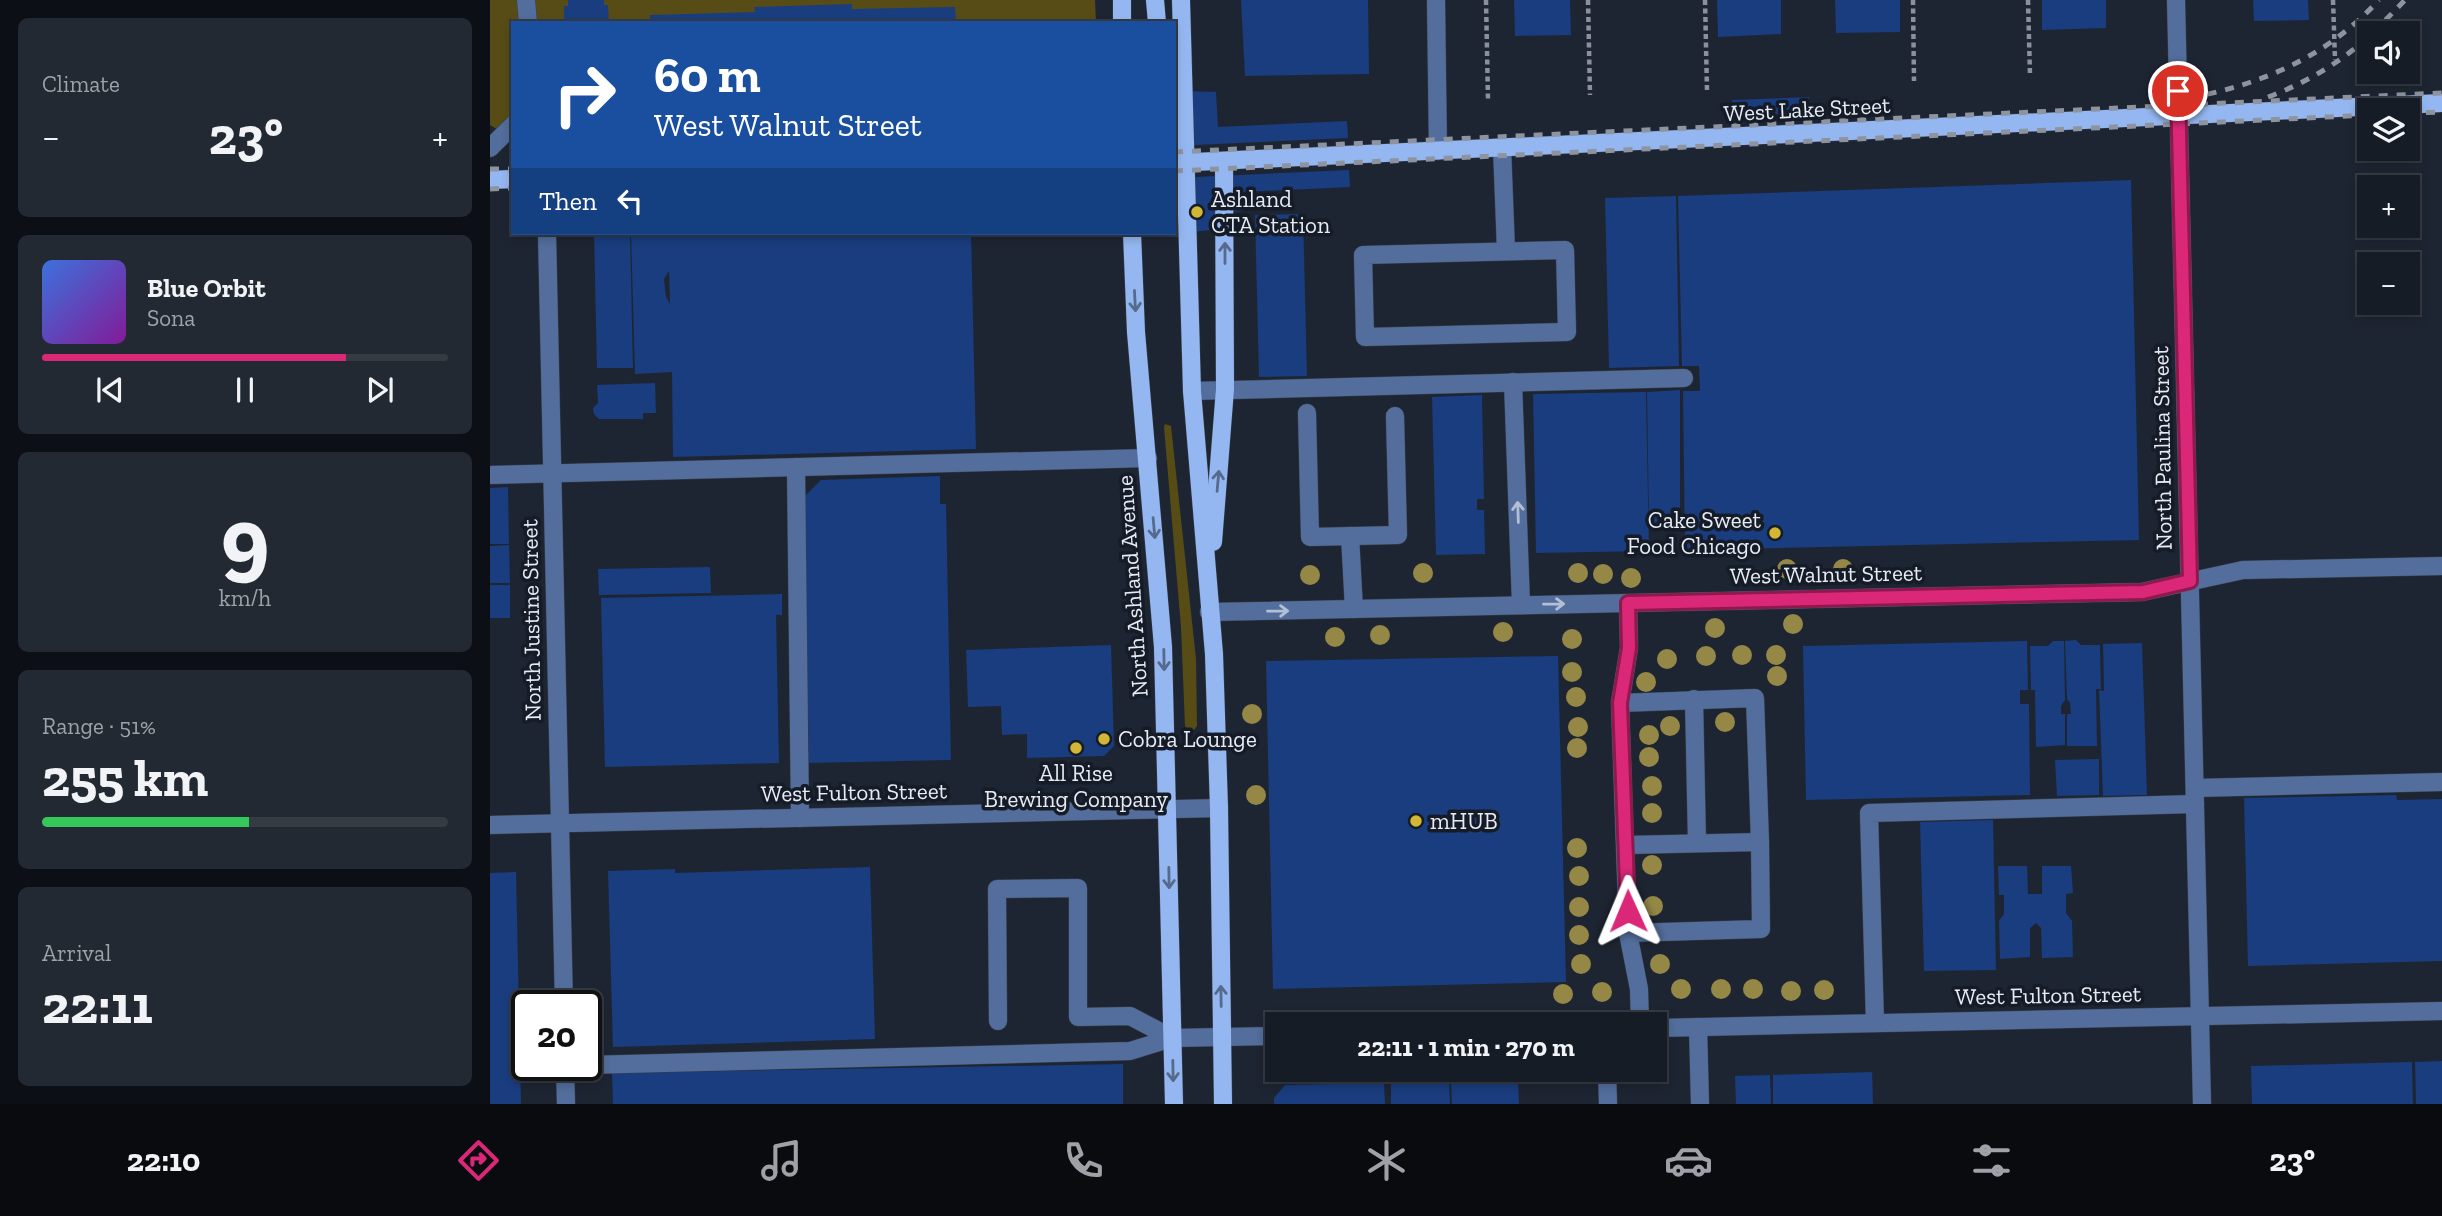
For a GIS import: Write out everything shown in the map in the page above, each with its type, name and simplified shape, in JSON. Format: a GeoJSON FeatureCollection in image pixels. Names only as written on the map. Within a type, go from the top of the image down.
{"type":"FeatureCollection","features":[{"type":"Feature","properties":{"kind":"main road"},"geometry":{"type":"LineString","coordinates":[[1122,0],[1122,21]]}},
{"type":"Feature","properties":{"kind":"main road"},"geometry":{"type":"LineString","coordinates":[[1155,0],[1157,21]]}},
{"type":"Feature","properties":{"kind":"main road"},"geometry":{"type":"LineString","coordinates":[[1181,0],[1180,162],[1192,391],[1214,654],[1223,1104]]}},
{"type":"Feature","properties":{"kind":"main road","name":"West Lake Street"},"geometry":{"type":"LineString","coordinates":[[1180,162],[2442,103]]}},
{"type":"Feature","properties":{"kind":"main road"},"geometry":{"type":"LineString","coordinates":[[1209,605],[1225,389],[1224,161]]}},
{"type":"Feature","properties":{"kind":"main road"},"geometry":{"type":"LineString","coordinates":[[490,180],[511,179]]}},
{"type":"Feature","properties":{"kind":"main road","name":"North Ashland Avenue"},"geometry":{"type":"LineString","coordinates":[[1132,235],[1136,332],[1163,647],[1174,1104]]}},
{"type":"Feature","properties":{"kind":"street"},"geometry":{"type":"LineString","coordinates":[[526,0],[528,21]]}},
{"type":"Feature","properties":{"kind":"street"},"geometry":{"type":"LineString","coordinates":[[1436,0],[1438,150]]}},
{"type":"Feature","properties":{"kind":"street","name":"North Paulina Street"},"geometry":{"type":"LineString","coordinates":[[2176,0],[2202,1104]]}},
{"type":"Feature","properties":{"kind":"street"},"geometry":{"type":"LineString","coordinates":[[490,148],[511,127]]}},
{"type":"Feature","properties":{"kind":"street"},"geometry":{"type":"LineString","coordinates":[[1502,147],[1506,251]]}},
{"type":"Feature","properties":{"kind":"street","name":"North Justine Street"},"geometry":{"type":"LineString","coordinates":[[547,235],[564,990]]}},
{"type":"Feature","properties":{"kind":"street"},"geometry":{"type":"LineString","coordinates":[[1565,250],[1567,332],[1365,337],[1363,255],[1506,251],[1565,250]]}},
{"type":"Feature","properties":{"kind":"street"},"geometry":{"type":"LineString","coordinates":[[1192,391],[1684,378]]}},
{"type":"Feature","properties":{"kind":"street"},"geometry":{"type":"LineString","coordinates":[[1513,382],[1521,605]]}},
{"type":"Feature","properties":{"kind":"street"},"geometry":{"type":"LineString","coordinates":[[1307,413],[1310,537],[1398,535],[1395,416]]}},
{"type":"Feature","properties":{"kind":"street"},"geometry":{"type":"LineString","coordinates":[[490,475],[1148,458]]}},
{"type":"Feature","properties":{"kind":"street"},"geometry":{"type":"LineString","coordinates":[[796,467],[800,818]]}},
{"type":"Feature","properties":{"kind":"street"},"geometry":{"type":"LineString","coordinates":[[1350,536],[1354,609]]}},
{"type":"Feature","properties":{"kind":"street","name":"West Walnut Street"},"geometry":{"type":"LineString","coordinates":[[1209,605],[1354,609],[2143,592],[2243,570],[2442,566]]}},
{"type":"Feature","properties":{"kind":"street"},"geometry":{"type":"LineString","coordinates":[[1628,603],[1629,648],[1620,703],[1628,933],[1639,989],[1640,1012]]}},
{"type":"Feature","properties":{"kind":"street"},"geometry":{"type":"LineString","coordinates":[[1620,703],[1755,698],[1761,929],[1628,933]]}},
{"type":"Feature","properties":{"kind":"street"},"geometry":{"type":"LineString","coordinates":[[1694,699],[1697,843]]}},
{"type":"Feature","properties":{"kind":"street"},"geometry":{"type":"LineString","coordinates":[[1875,1023],[1869,813],[2442,782]]}},
{"type":"Feature","properties":{"kind":"street","name":"West Fulton Street"},"geometry":{"type":"LineString","coordinates":[[490,825],[1219,808]]}},
{"type":"Feature","properties":{"kind":"street"},"geometry":{"type":"LineString","coordinates":[[1626,845],[1760,842]]}},
{"type":"Feature","properties":{"kind":"street"},"geometry":{"type":"LineString","coordinates":[[998,1021],[998,889],[1078,888],[1079,1017],[1130,1016],[1172,1038]]}},
{"type":"Feature","properties":{"kind":"street","name":"West Fulton Street"},"geometry":{"type":"LineString","coordinates":[[1667,1028],[2442,1011]]}},
{"type":"Feature","properties":{"kind":"street"},"geometry":{"type":"LineString","coordinates":[[1698,1027],[1700,1104]]}},
{"type":"Feature","properties":{"kind":"street"},"geometry":{"type":"LineString","coordinates":[[602,1065],[1130,1051],[1172,1038],[1265,1036]]}},
{"type":"Feature","properties":{"kind":"street"},"geometry":{"type":"LineString","coordinates":[[566,1081],[566,1104]]}},
{"type":"Feature","properties":{"kind":"street"},"geometry":{"type":"LineString","coordinates":[[1607,1082],[1608,1104]]}},
{"type":"Feature","properties":{"kind":"path"},"geometry":{"type":"LineString","coordinates":[[1486,0],[1488,100]]}},
{"type":"Feature","properties":{"kind":"path"},"geometry":{"type":"LineString","coordinates":[[1588,0],[1590,96]]}},
{"type":"Feature","properties":{"kind":"path"},"geometry":{"type":"LineString","coordinates":[[1705,0],[1707,90]]}},
{"type":"Feature","properties":{"kind":"path"},"geometry":{"type":"LineString","coordinates":[[1913,0],[1914,81]]}},
{"type":"Feature","properties":{"kind":"path"},"geometry":{"type":"LineString","coordinates":[[2028,0],[2030,75]]}},
{"type":"Feature","properties":{"kind":"path"},"geometry":{"type":"LineString","coordinates":[[2333,0],[2335,60]]}},
{"type":"Feature","properties":{"kind":"shaded area"},"geometry":{"type":"Polygon","coordinates":[[[490,0],[1095,0],[1096,21],[511,21],[511,138],[490,125],[490,0]]]}},
{"type":"Feature","properties":{"kind":"shaded area"},"geometry":{"type":"Polygon","coordinates":[[[1165,424],[1171,426],[1196,659],[1197,726],[1194,730],[1188,730],[1185,726],[1181,627],[1165,424]]]}},
{"type":"Feature","properties":{"kind":"building"},"geometry":{"type":"Polygon","coordinates":[[[568,0],[604,0],[604,5],[608,5],[609,21],[564,21],[564,6],[568,6],[568,0]]]}},
{"type":"Feature","properties":{"kind":"building"},"geometry":{"type":"Polygon","coordinates":[[[1241,0],[1368,0],[1369,74],[1245,76],[1241,0]]]}},
{"type":"Feature","properties":{"kind":"building"},"geometry":{"type":"Polygon","coordinates":[[[1514,0],[1570,0],[1571,35],[1515,36],[1514,0]]]}},
{"type":"Feature","properties":{"kind":"building"},"geometry":{"type":"Polygon","coordinates":[[[1717,0],[1781,0],[1781,34],[1718,37],[1717,0]]]}},
{"type":"Feature","properties":{"kind":"building"},"geometry":{"type":"Polygon","coordinates":[[[1835,0],[1900,0],[1900,32],[1836,33],[1835,0]]]}},
{"type":"Feature","properties":{"kind":"building"},"geometry":{"type":"Polygon","coordinates":[[[2042,0],[2106,0],[2106,28],[2042,30],[2042,0]]]}},
{"type":"Feature","properties":{"kind":"building"},"geometry":{"type":"Polygon","coordinates":[[[2253,0],[2308,0],[2309,20],[2254,21],[2253,0]]]}},
{"type":"Feature","properties":{"kind":"building"},"geometry":{"type":"Polygon","coordinates":[[[852,4],[852,9],[955,7],[956,21],[650,21],[650,15],[755,12],[754,7],[852,4]]]}},
{"type":"Feature","properties":{"kind":"building"},"geometry":{"type":"Polygon","coordinates":[[[1176,89],[1216,92],[1218,127],[1347,121],[1348,138],[1176,146],[1176,89]]]}},
{"type":"Feature","properties":{"kind":"building"},"geometry":{"type":"Polygon","coordinates":[[[1809,97],[1809,114],[1732,118],[1732,100],[1809,97]]]}},
{"type":"Feature","properties":{"kind":"building"},"geometry":{"type":"Polygon","coordinates":[[[1349,170],[1350,187],[1242,192],[1243,211],[1228,212],[1220,229],[1192,232],[1192,235],[1176,235],[1176,178],[1349,170]]]}},
{"type":"Feature","properties":{"kind":"building"},"geometry":{"type":"Polygon","coordinates":[[[2131,180],[2139,540],[1685,550],[1683,391],[1700,391],[1699,366],[1682,366],[1678,196],[2131,180]]]}},
{"type":"Feature","properties":{"kind":"building"},"geometry":{"type":"Polygon","coordinates":[[[1676,196],[1679,366],[1609,368],[1605,198],[1676,196]]]}},
{"type":"Feature","properties":{"kind":"building"},"geometry":{"type":"Polygon","coordinates":[[[1303,214],[1307,376],[1259,377],[1255,215],[1303,214]]]}},
{"type":"Feature","properties":{"kind":"building"},"geometry":{"type":"Polygon","coordinates":[[[594,235],[630,235],[633,368],[597,368],[594,235]]]}},
{"type":"Feature","properties":{"kind":"building"},"geometry":{"type":"Polygon","coordinates":[[[631,235],[971,235],[976,449],[673,457],[672,372],[635,374],[631,235]],[[669,271],[664,279],[666,297],[670,304],[669,271]]]}},
{"type":"Feature","properties":{"kind":"building"},"geometry":{"type":"Polygon","coordinates":[[[655,383],[656,413],[643,413],[643,419],[599,419],[594,414],[593,408],[598,403],[597,385],[655,383]]]}},
{"type":"Feature","properties":{"kind":"building"},"geometry":{"type":"Polygon","coordinates":[[[1680,390],[1680,523],[1649,523],[1647,392],[1680,390]]]}},
{"type":"Feature","properties":{"kind":"building"},"geometry":{"type":"Polygon","coordinates":[[[1646,392],[1649,551],[1536,553],[1533,394],[1646,392]]]}},
{"type":"Feature","properties":{"kind":"building"},"geometry":{"type":"Polygon","coordinates":[[[1482,395],[1484,499],[1477,499],[1477,510],[1484,510],[1485,554],[1436,555],[1432,397],[1482,395]]]}},
{"type":"Feature","properties":{"kind":"building"},"geometry":{"type":"Polygon","coordinates":[[[940,476],[940,504],[946,504],[951,760],[809,763],[804,497],[821,480],[940,476]]]}},
{"type":"Feature","properties":{"kind":"building"},"geometry":{"type":"Polygon","coordinates":[[[508,487],[509,544],[490,544],[490,488],[508,487]]]}},
{"type":"Feature","properties":{"kind":"building"},"geometry":{"type":"Polygon","coordinates":[[[509,545],[510,583],[490,583],[490,546],[509,545]]]}},
{"type":"Feature","properties":{"kind":"building"},"geometry":{"type":"Polygon","coordinates":[[[710,567],[711,593],[599,595],[598,569],[710,567]]]}},
{"type":"Feature","properties":{"kind":"building"},"geometry":{"type":"Polygon","coordinates":[[[490,585],[510,585],[510,618],[490,618],[490,585]]]}},
{"type":"Feature","properties":{"kind":"building"},"geometry":{"type":"Polygon","coordinates":[[[782,594],[782,615],[776,615],[779,763],[605,767],[601,598],[782,594]]]}},
{"type":"Feature","properties":{"kind":"building"},"geometry":{"type":"Polygon","coordinates":[[[2076,640],[2081,645],[2100,645],[2101,689],[2096,689],[2097,746],[2067,746],[2067,714],[2071,714],[2067,699],[2065,641],[2076,640]]]}},
{"type":"Feature","properties":{"kind":"building"},"geometry":{"type":"Polygon","coordinates":[[[2027,641],[2028,690],[2020,690],[2020,704],[2029,704],[2030,795],[1806,800],[1803,646],[2027,641]]]}},
{"type":"Feature","properties":{"kind":"building"},"geometry":{"type":"Polygon","coordinates":[[[2053,641],[2064,641],[2065,700],[2061,706],[2061,714],[2065,714],[2065,745],[2036,747],[2035,690],[2031,690],[2030,646],[2048,646],[2053,641]]]}},
{"type":"Feature","properties":{"kind":"building"},"geometry":{"type":"Polygon","coordinates":[[[2142,643],[2147,795],[2103,796],[2099,690],[2104,691],[2103,644],[2142,643]]]}},
{"type":"Feature","properties":{"kind":"building"},"geometry":{"type":"Polygon","coordinates":[[[1111,645],[1114,746],[1104,756],[1027,758],[1027,734],[1002,735],[1001,706],[968,707],[966,650],[1111,645]]]}},
{"type":"Feature","properties":{"kind":"building","name":"mHUB"},"geometry":{"type":"Polygon","coordinates":[[[1558,656],[1566,982],[1273,989],[1266,661],[1558,656]]]}},
{"type":"Feature","properties":{"kind":"building"},"geometry":{"type":"Polygon","coordinates":[[[2099,759],[2099,795],[2057,796],[2055,760],[2099,759]]]}},
{"type":"Feature","properties":{"kind":"building"},"geometry":{"type":"Polygon","coordinates":[[[2396,795],[2397,800],[2442,799],[2442,961],[2248,966],[2244,798],[2396,795]]]}},
{"type":"Feature","properties":{"kind":"building"},"geometry":{"type":"Polygon","coordinates":[[[1993,820],[1996,970],[1924,971],[1920,822],[1993,820]]]}},
{"type":"Feature","properties":{"kind":"building"},"geometry":{"type":"Polygon","coordinates":[[[1998,866],[2027,866],[2028,894],[2042,894],[2042,866],[2071,866],[2073,893],[2066,894],[2066,913],[2072,921],[2073,957],[2042,958],[2041,928],[2036,923],[2030,928],[2030,957],[2000,959],[1999,921],[2004,914],[2004,895],[1999,895],[1998,866]]]}},
{"type":"Feature","properties":{"kind":"building"},"geometry":{"type":"Polygon","coordinates":[[[870,867],[875,1039],[613,1047],[608,871],[675,869],[675,873],[870,867]]]}},
{"type":"Feature","properties":{"kind":"building"},"geometry":{"type":"Polygon","coordinates":[[[516,872],[519,990],[511,990],[511,1081],[521,1081],[521,1104],[490,1104],[490,873],[516,872]]]}},
{"type":"Feature","properties":{"kind":"building"},"geometry":{"type":"Polygon","coordinates":[[[2442,1061],[2442,1104],[2416,1104],[2415,1062],[2442,1061]]]}},
{"type":"Feature","properties":{"kind":"building"},"geometry":{"type":"Polygon","coordinates":[[[2412,1062],[2413,1104],[2252,1104],[2251,1066],[2412,1062]]]}},
{"type":"Feature","properties":{"kind":"building"},"geometry":{"type":"Polygon","coordinates":[[[1123,1064],[1123,1104],[613,1104],[612,1073],[1123,1064]]]}},
{"type":"Feature","properties":{"kind":"building"},"geometry":{"type":"Polygon","coordinates":[[[1872,1072],[1873,1104],[1773,1104],[1773,1075],[1872,1072]]]}},
{"type":"Feature","properties":{"kind":"building"},"geometry":{"type":"Polygon","coordinates":[[[1770,1075],[1771,1104],[1736,1104],[1735,1076],[1770,1075]]]}},
{"type":"Feature","properties":{"kind":"building"},"geometry":{"type":"Polygon","coordinates":[[[1449,1082],[1450,1104],[1391,1104],[1391,1083],[1449,1082]]]}},
{"type":"Feature","properties":{"kind":"building"},"geometry":{"type":"Polygon","coordinates":[[[1451,1082],[1518,1082],[1519,1104],[1452,1104],[1451,1082]]]}},
{"type":"Feature","properties":{"kind":"building"},"geometry":{"type":"Polygon","coordinates":[[[1384,1083],[1385,1104],[1274,1104],[1274,1098],[1285,1085],[1384,1083]]]}},
{"type":"Feature","properties":{"kind":"railway"},"geometry":{"type":"LineString","coordinates":[[2190,98],[2244,84],[2293,65],[2338,37],[2379,0]]}},
{"type":"Feature","properties":{"kind":"railway"},"geometry":{"type":"LineString","coordinates":[[2385,21],[2405,0]]}},
{"type":"Feature","properties":{"kind":"railway"},"geometry":{"type":"LineString","coordinates":[[2268,97],[2322,71],[2357,46]]}},
{"type":"Feature","properties":{"kind":"railway"},"geometry":{"type":"LineString","coordinates":[[1176,152],[2442,93]]}},
{"type":"Feature","properties":{"kind":"railway"},"geometry":{"type":"LineString","coordinates":[[2420,113],[2442,112]]}},
{"type":"Feature","properties":{"kind":"railway"},"geometry":{"type":"LineString","coordinates":[[1176,171],[2357,116]]}},
{"type":"Feature","properties":{"kind":"railway"},"geometry":{"type":"LineString","coordinates":[[490,169],[511,169]]}},
{"type":"Feature","properties":{"kind":"railway"},"geometry":{"type":"LineString","coordinates":[[490,189],[511,188]]}},
{"type":"Feature","properties":{"kind":"place","name":"Ashland CTA Station"},"geometry":{"type":"Point","coordinates":[1197,212]}},
{"type":"Feature","properties":{"kind":"place","name":"Cake Sweet Food Chicago"},"geometry":{"type":"Point","coordinates":[1775,533]}},
{"type":"Feature","properties":{"kind":"place","name":"Cobra Lounge"},"geometry":{"type":"Point","coordinates":[1104,739]}},
{"type":"Feature","properties":{"kind":"place","name":"All Rise Brewing Company"},"geometry":{"type":"Point","coordinates":[1076,748]}},
{"type":"Feature","properties":{"kind":"place","name":"mHUB"},"geometry":{"type":"Point","coordinates":[1416,821]}},
{"type":"Feature","properties":{"kind":"route"},"geometry":{"type":"LineString","coordinates":[[1628,911],[1620,703],[1629,648],[1628,603],[2143,592],[2190,581],[2178,91]]}}]}
